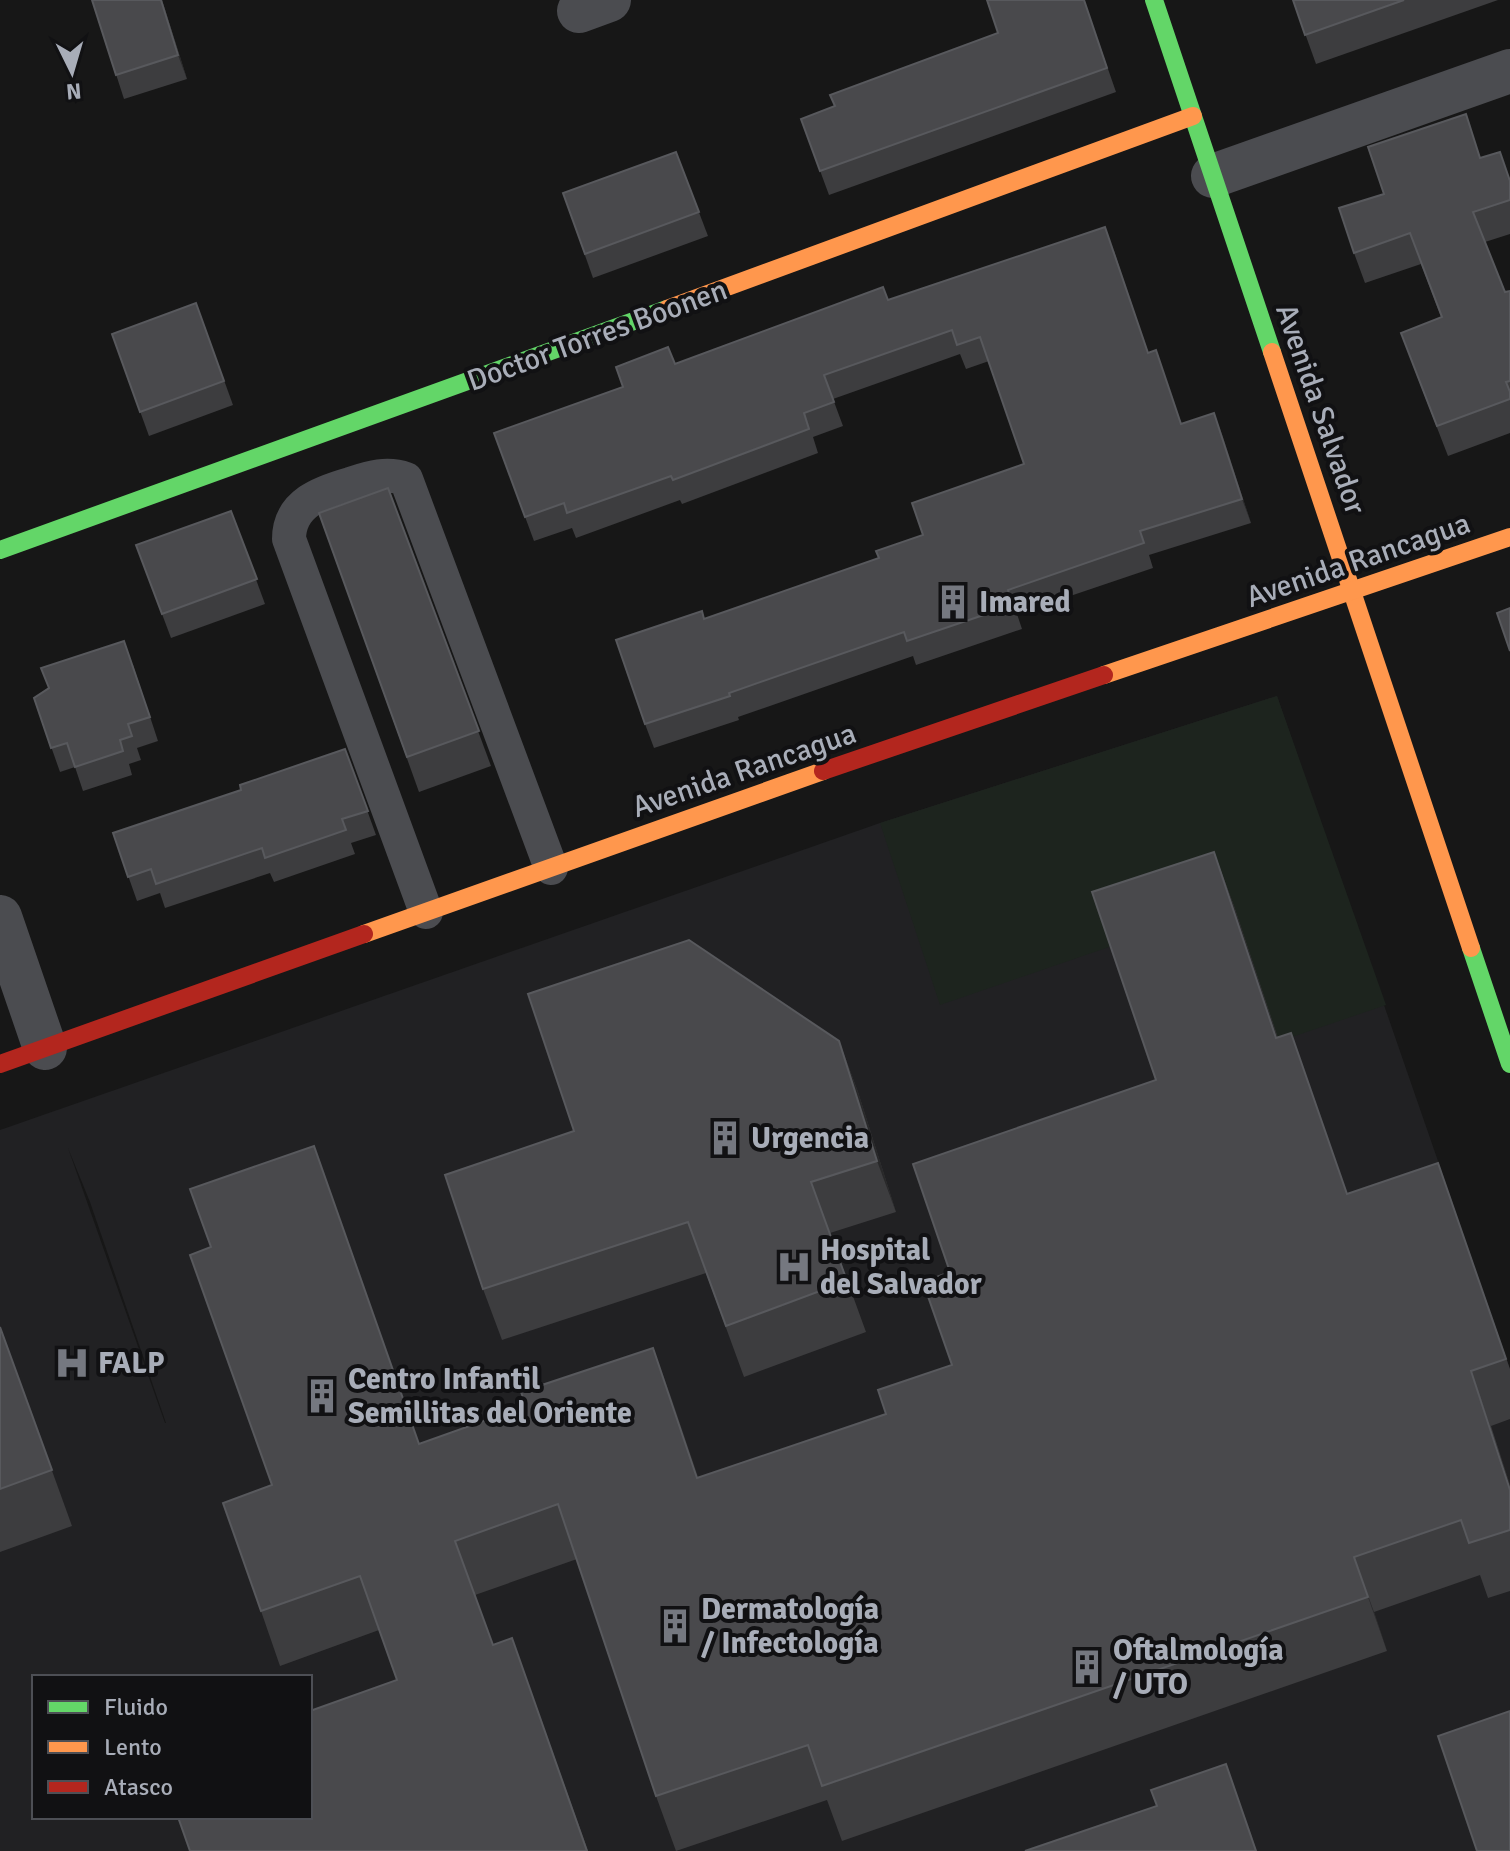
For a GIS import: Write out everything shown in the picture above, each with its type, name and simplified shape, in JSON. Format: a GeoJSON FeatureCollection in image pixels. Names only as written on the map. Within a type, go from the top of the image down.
{"type":"FeatureCollection","features":[{"type":"Feature","properties":{"kind":"main road","name":"Avenida Salvador"},"geometry":{"type":"LineString","coordinates":[[1154,0],[1510,1064]]}},
{"type":"Feature","properties":{"kind":"main road","name":"Doctor Torres Boonen"},"geometry":{"type":"LineString","coordinates":[[0,550],[1193,116]]}},
{"type":"Feature","properties":{"kind":"main road","name":"Avenida Rancagua"},"geometry":{"type":"LineString","coordinates":[[0,1064],[812,775],[1510,537]]}},
{"type":"Feature","properties":{"kind":"street"},"geometry":{"type":"LineString","coordinates":[[1213,176],[1510,71]]}},
{"type":"Feature","properties":{"kind":"street"},"geometry":{"type":"LineString","coordinates":[[0,917],[45,1048]]}},
{"type":"Feature","properties":{"kind":"lane"},"geometry":{"type":"LineString","coordinates":[[426,912],[289,539],[289,530],[297,513],[321,493],[384,475],[406,479],[551,868]]}},
{"type":"Feature","properties":{"kind":"shaded area","name":"Hospital del Salvador"},"geometry":{"type":"Polygon","coordinates":[[[1277,696],[1510,1369],[1510,1851],[0,1851],[0,1130],[880,823],[1277,696]],[[68,1148],[166,1423],[90,1202],[68,1148]]]}},
{"type":"Feature","properties":{"kind":"shaded area"},"geometry":{"type":"Polygon","coordinates":[[[1277,696],[1386,1005],[1260,1048],[1112,946],[940,1005],[880,823],[1277,696]]]}},
{"type":"Feature","properties":{"kind":"building"},"geometry":{"type":"Polygon","coordinates":[[[92,0],[161,0],[178,55],[116,75],[92,0]]]}},
{"type":"Feature","properties":{"kind":"building"},"geometry":{"type":"Polygon","coordinates":[[[987,0],[1084,0],[1107,68],[820,171],[801,119],[835,106],[830,95],[998,33],[987,0]]]}},
{"type":"Feature","properties":{"kind":"building"},"geometry":{"type":"Polygon","coordinates":[[[1293,0],[1404,0],[1305,35],[1293,0]]]}},
{"type":"Feature","properties":{"kind":"building"},"geometry":{"type":"Polygon","coordinates":[[[1466,114],[1480,158],[1500,152],[1510,181],[1510,200],[1473,212],[1505,292],[1510,291],[1510,381],[1506,382],[1510,399],[1437,426],[1401,333],[1442,317],[1410,233],[1354,253],[1339,208],[1384,194],[1368,147],[1466,114]]]}},
{"type":"Feature","properties":{"kind":"building"},"geometry":{"type":"Polygon","coordinates":[[[676,152],[699,212],[585,254],[563,193],[676,152]]]}},
{"type":"Feature","properties":{"kind":"building"},"geometry":{"type":"Polygon","coordinates":[[[1105,227],[1148,353],[1156,350],[1181,424],[1214,413],[1242,499],[1140,531],[1144,543],[1008,590],[1013,605],[907,641],[904,632],[645,724],[616,640],[702,611],[704,619],[879,558],[876,551],[923,535],[912,503],[1024,464],[980,337],[957,345],[952,330],[824,375],[834,402],[804,413],[809,429],[673,480],[671,476],[567,513],[564,503],[525,517],[494,433],[623,387],[616,367],[668,347],[675,364],[883,287],[888,300],[1105,227]]]}},
{"type":"Feature","properties":{"kind":"building"},"geometry":{"type":"Polygon","coordinates":[[[196,303],[224,381],[140,412],[112,334],[196,303]]]}},
{"type":"Feature","properties":{"kind":"building"},"geometry":{"type":"Polygon","coordinates":[[[388,488],[479,731],[407,757],[319,513],[388,488]]]}},
{"type":"Feature","properties":{"kind":"building"},"geometry":{"type":"Polygon","coordinates":[[[231,511],[257,579],[162,614],[136,545],[231,511]]]}},
{"type":"Feature","properties":{"kind":"building"},"geometry":{"type":"Polygon","coordinates":[[[1510,608],[1510,651],[1497,613],[1510,608]]]}},
{"type":"Feature","properties":{"kind":"building"},"geometry":{"type":"Polygon","coordinates":[[[124,641],[150,717],[128,724],[132,736],[120,740],[123,751],[75,767],[67,743],[51,748],[34,698],[49,688],[41,668],[124,641]]]}},
{"type":"Feature","properties":{"kind":"building"},"geometry":{"type":"Polygon","coordinates":[[[345,749],[368,811],[342,819],[346,830],[265,858],[262,848],[156,884],[151,869],[128,877],[113,833],[241,790],[240,785],[345,749]]]}},
{"type":"Feature","properties":{"kind":"building"},"geometry":{"type":"Polygon","coordinates":[[[1214,852],[1276,1038],[1291,1033],[1347,1194],[1438,1163],[1506,1359],[1471,1371],[1510,1490],[1510,1530],[1469,1543],[1461,1520],[1354,1557],[1368,1597],[822,1786],[808,1745],[656,1796],[558,1504],[455,1541],[493,1645],[512,1638],[587,1851],[190,1851],[179,1819],[312,1819],[312,1710],[397,1680],[360,1576],[261,1611],[223,1503],[272,1485],[190,1255],[211,1247],[190,1189],[314,1146],[419,1444],[526,1406],[521,1392],[653,1348],[697,1478],[886,1414],[878,1390],[952,1365],[923,1282],[950,1272],[913,1164],[1156,1080],[1092,892],[1214,852]]]}},
{"type":"Feature","properties":{"kind":"building","name":"Urgencia"},"geometry":{"type":"Polygon","coordinates":[[[689,940],[839,1041],[877,1161],[811,1182],[847,1281],[726,1326],[688,1222],[483,1289],[445,1175],[574,1131],[528,994],[689,940]]]}},
{"type":"Feature","properties":{"kind":"building"},"geometry":{"type":"Polygon","coordinates":[[[0,1327],[52,1470],[0,1489],[0,1327]]]}},
{"type":"Feature","properties":{"kind":"building"},"geometry":{"type":"Polygon","coordinates":[[[1510,1711],[1510,1851],[1477,1851],[1438,1736],[1510,1711]]]}},
{"type":"Feature","properties":{"kind":"building"},"geometry":{"type":"Polygon","coordinates":[[[1226,1764],[1256,1851],[1025,1851],[1157,1806],[1151,1790],[1226,1764]]]}},
{"type":"Feature","properties":{"kind":"traffic: fast"},"geometry":{"type":"LineString","coordinates":[[1154,0],[1272,352]]}},
{"type":"Feature","properties":{"kind":"traffic: fast"},"geometry":{"type":"LineString","coordinates":[[0,550],[667,309]]}},
{"type":"Feature","properties":{"kind":"traffic: fast"},"geometry":{"type":"LineString","coordinates":[[1471,948],[1510,1064]]}},
{"type":"Feature","properties":{"kind":"traffic: slow"},"geometry":{"type":"LineString","coordinates":[[667,309],[1193,116]]}},
{"type":"Feature","properties":{"kind":"traffic: slow"},"geometry":{"type":"LineString","coordinates":[[1272,352],[1471,948]]}},
{"type":"Feature","properties":{"kind":"traffic: slow"},"geometry":{"type":"LineString","coordinates":[[1104,675],[1510,537]]}},
{"type":"Feature","properties":{"kind":"traffic: slow"},"geometry":{"type":"LineString","coordinates":[[364,934],[823,771]]}},
{"type":"Feature","properties":{"kind":"traffic: jam"},"geometry":{"type":"LineString","coordinates":[[823,771],[1104,675]]}},
{"type":"Feature","properties":{"kind":"traffic: jam"},"geometry":{"type":"LineString","coordinates":[[0,1064],[364,934]]}},
{"type":"Feature","properties":{"kind":"place","name":"Imared"},"geometry":{"type":"Point","coordinates":[953,602]}},
{"type":"Feature","properties":{"kind":"place","name":"Urgencia"},"geometry":{"type":"Point","coordinates":[725,1138]}},
{"type":"Feature","properties":{"kind":"place","name":"Hospital del Salvador"},"geometry":{"type":"Point","coordinates":[794,1267]}},
{"type":"Feature","properties":{"kind":"place","name":"FALP"},"geometry":{"type":"Point","coordinates":[72,1363]}},
{"type":"Feature","properties":{"kind":"place","name":"Centro Infantil Semillitas del Oriente"},"geometry":{"type":"Point","coordinates":[322,1396]}},
{"type":"Feature","properties":{"kind":"place","name":"Dermatología / Infectología"},"geometry":{"type":"Point","coordinates":[675,1626]}},
{"type":"Feature","properties":{"kind":"place","name":"Oftalmología / UTO"},"geometry":{"type":"Point","coordinates":[1087,1667]}}]}
